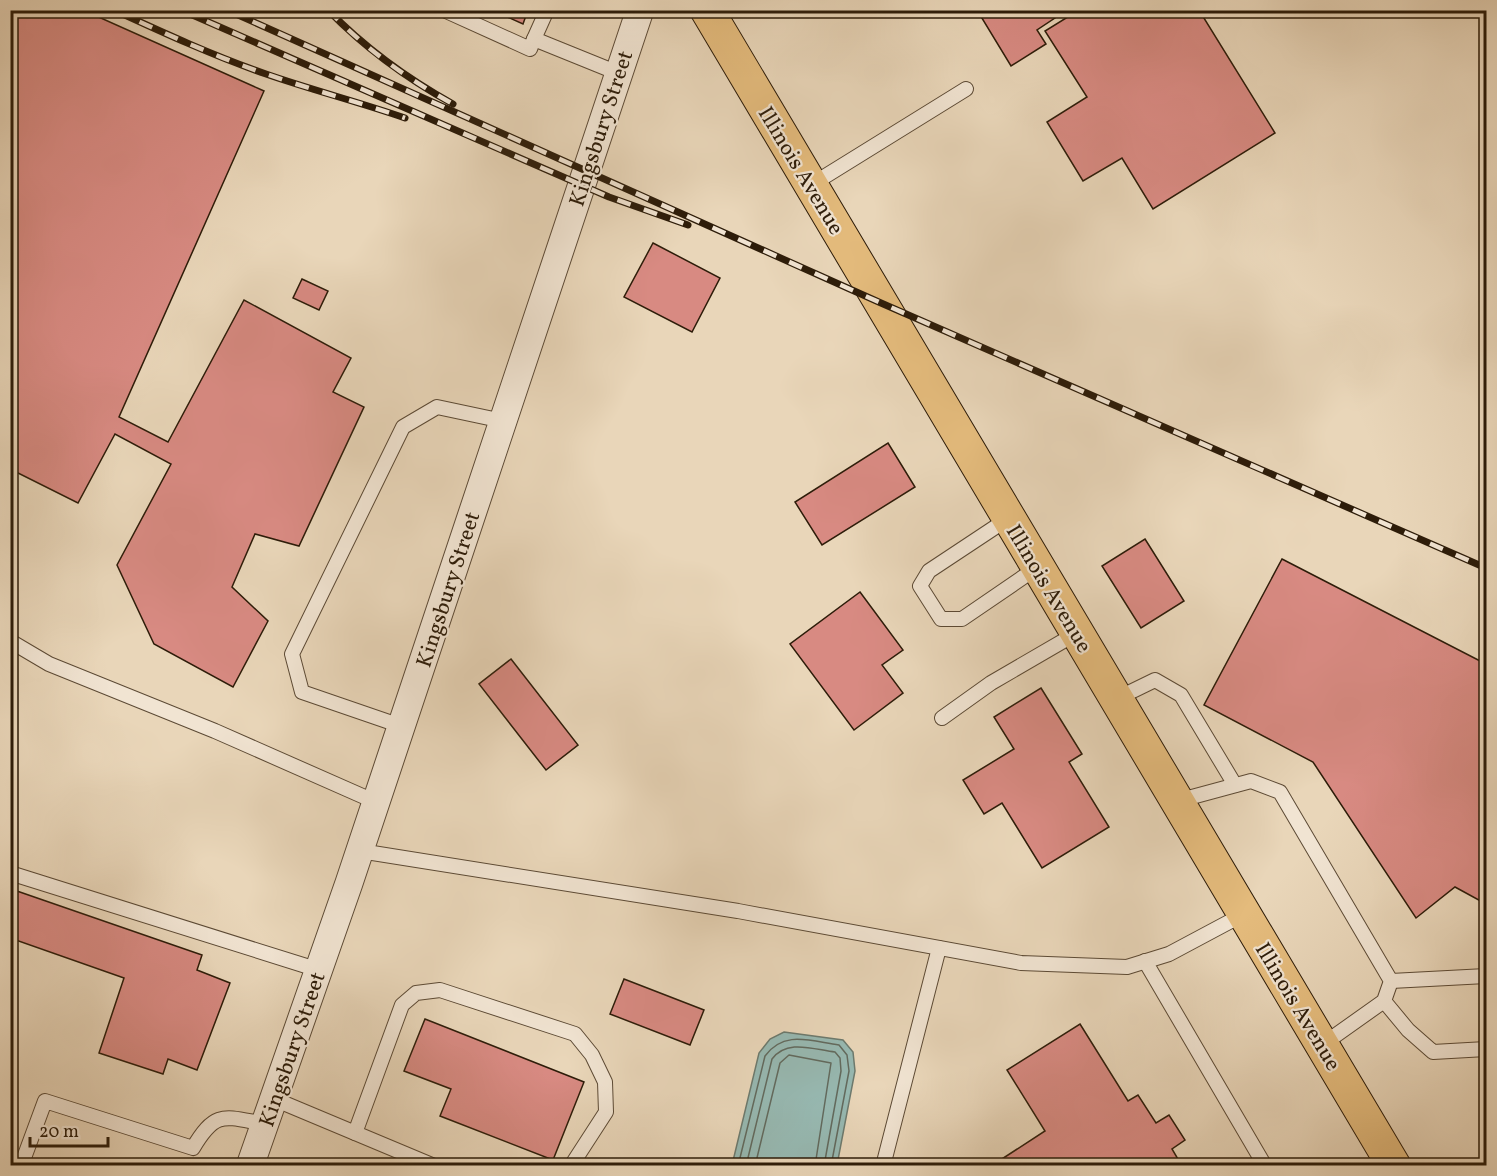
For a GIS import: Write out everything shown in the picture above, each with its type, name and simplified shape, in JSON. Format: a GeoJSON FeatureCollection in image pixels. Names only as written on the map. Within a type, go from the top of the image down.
{"type":"FeatureCollection","features":[{"type":"Feature","properties":{"kind":"main road","name":"Illinois Avenue"},"geometry":{"type":"LineString","coordinates":[[707,10],[1394,1166]]}},
{"type":"Feature","properties":{"kind":"street","name":"Kingsbury Street"},"geometry":{"type":"LineString","coordinates":[[250,1166],[360,851],[640,10]]}},
{"type":"Feature","properties":{"kind":"lane"},"geometry":{"type":"LineString","coordinates":[[444,10],[530,50],[547,10]]}},
{"type":"Feature","properties":{"kind":"lane"},"geometry":{"type":"LineString","coordinates":[[534,39],[618,73]]}},
{"type":"Feature","properties":{"kind":"lane"},"geometry":{"type":"LineString","coordinates":[[812,185],[966,89]]}},
{"type":"Feature","properties":{"kind":"lane"},"geometry":{"type":"LineString","coordinates":[[401,726],[302,692],[292,654],[403,427],[437,406],[503,421]]}},
{"type":"Feature","properties":{"kind":"lane"},"geometry":{"type":"LineString","coordinates":[[1009,518],[929,571],[920,586],[941,619],[962,620],[1038,567]]}},
{"type":"Feature","properties":{"kind":"lane"},"geometry":{"type":"LineString","coordinates":[[942,718],[991,683],[1077,633]]}},
{"type":"Feature","properties":{"kind":"lane"},"geometry":{"type":"LineString","coordinates":[[10,641],[49,664],[215,731],[376,802]]}},
{"type":"Feature","properties":{"kind":"lane"},"geometry":{"type":"LineString","coordinates":[[1116,699],[1155,680],[1181,695],[1235,785]]}},
{"type":"Feature","properties":{"kind":"lane"},"geometry":{"type":"LineString","coordinates":[[1177,801],[1251,781],[1280,792],[1390,981],[1384,1001],[1322,1045]]}},
{"type":"Feature","properties":{"kind":"lane"},"geometry":{"type":"LineString","coordinates":[[360,851],[738,911],[1021,963],[1127,967],[1169,954],[1244,914]]}},
{"type":"Feature","properties":{"kind":"lane"},"geometry":{"type":"LineString","coordinates":[[10,873],[319,970]]}},
{"type":"Feature","properties":{"kind":"lane"},"geometry":{"type":"LineString","coordinates":[[883,1166],[939,948]]}},
{"type":"Feature","properties":{"kind":"lane"},"geometry":{"type":"LineString","coordinates":[[1145,961],[1265,1166]]}},
{"type":"Feature","properties":{"kind":"lane"},"geometry":{"type":"LineString","coordinates":[[1390,981],[1486,976]]}},
{"type":"Feature","properties":{"kind":"lane"},"geometry":{"type":"LineString","coordinates":[[355,1133],[402,1005],[416,993],[440,990],[575,1035],[592,1055],[605,1082],[606,1112],[571,1166]]}},
{"type":"Feature","properties":{"kind":"lane"},"geometry":{"type":"LineString","coordinates":[[1384,1001],[1408,1030],[1433,1052],[1486,1049]]}},
{"type":"Feature","properties":{"kind":"lane"},"geometry":{"type":"LineString","coordinates":[[274,1099],[434,1166]]}},
{"type":"Feature","properties":{"kind":"lane"},"geometry":{"type":"LineString","coordinates":[[21,1166],[45,1101],[193,1148],[206,1126],[224,1117],[265,1124]]}},
{"type":"Feature","properties":{"kind":"water"},"geometry":{"type":"Polygon","coordinates":[[[784,1032],[843,1040],[853,1052],[855,1071],[837,1165],[732,1165],[759,1053],[770,1039],[784,1032]]]}},
{"type":"Feature","properties":{"kind":"building"},"geometry":{"type":"Polygon","coordinates":[[[10,10],[83,10],[264,91],[119,417],[168,442],[244,300],[351,358],[333,392],[364,407],[299,546],[255,534],[232,587],[268,621],[233,687],[154,644],[117,565],[171,464],[115,434],[78,503],[10,469],[10,10]]]}},
{"type":"Feature","properties":{"kind":"building"},"geometry":{"type":"Polygon","coordinates":[[[492,10],[528,10],[523,24],[492,10]]]}},
{"type":"Feature","properties":{"kind":"building"},"geometry":{"type":"Polygon","coordinates":[[[977,10],[1067,10],[1037,30],[1046,44],[1011,66],[977,10]]]}},
{"type":"Feature","properties":{"kind":"building"},"geometry":{"type":"Polygon","coordinates":[[[1079,10],[1199,10],[1275,133],[1153,209],[1122,158],[1083,181],[1047,122],[1087,97],[1045,31],[1079,10]]]}},
{"type":"Feature","properties":{"kind":"building"},"geometry":{"type":"Polygon","coordinates":[[[653,243],[720,278],[692,332],[624,297],[653,243]]]}},
{"type":"Feature","properties":{"kind":"building"},"geometry":{"type":"Polygon","coordinates":[[[302,279],[328,291],[319,310],[293,298],[302,279]]]}},
{"type":"Feature","properties":{"kind":"building"},"geometry":{"type":"Polygon","coordinates":[[[888,443],[915,487],[822,545],[795,502],[888,443]]]}},
{"type":"Feature","properties":{"kind":"building"},"geometry":{"type":"Polygon","coordinates":[[[1145,539],[1184,601],[1141,628],[1102,566],[1145,539]]]}},
{"type":"Feature","properties":{"kind":"building"},"geometry":{"type":"Polygon","coordinates":[[[1282,559],[1486,664],[1486,904],[1455,887],[1416,918],[1313,762],[1204,705],[1282,559]]]}},
{"type":"Feature","properties":{"kind":"building"},"geometry":{"type":"Polygon","coordinates":[[[860,592],[903,650],[882,665],[903,693],[854,730],[790,644],[860,592]]]}},
{"type":"Feature","properties":{"kind":"building"},"geometry":{"type":"Polygon","coordinates":[[[511,659],[578,745],[546,770],[479,684],[511,659]]]}},
{"type":"Feature","properties":{"kind":"building"},"geometry":{"type":"Polygon","coordinates":[[[1041,688],[1082,754],[1069,762],[1109,827],[1042,868],[1002,803],[984,814],[963,780],[1014,749],[994,717],[1041,688]]]}},
{"type":"Feature","properties":{"kind":"building"},"geometry":{"type":"Polygon","coordinates":[[[14,890],[202,955],[197,970],[230,983],[197,1070],[168,1059],[163,1074],[99,1053],[124,978],[10,938],[10,901],[14,890]]]}},
{"type":"Feature","properties":{"kind":"building"},"geometry":{"type":"Polygon","coordinates":[[[624,979],[704,1010],[690,1045],[610,1014],[624,979]]]}},
{"type":"Feature","properties":{"kind":"building"},"geometry":{"type":"Polygon","coordinates":[[[425,1019],[584,1082],[553,1160],[440,1116],[451,1089],[404,1071],[425,1019]]]}},
{"type":"Feature","properties":{"kind":"building"},"geometry":{"type":"Polygon","coordinates":[[[1080,1024],[1128,1101],[1138,1095],[1156,1123],[1169,1115],[1185,1140],[1172,1149],[1182,1166],[991,1166],[1045,1131],[1007,1070],[1080,1024]]]}},
{"type":"Feature","properties":{"kind":"railway"},"geometry":{"type":"LineString","coordinates":[[114,10],[247,67],[405,118]]}},
{"type":"Feature","properties":{"kind":"railway"},"geometry":{"type":"LineString","coordinates":[[181,10],[609,197],[688,225]]}},
{"type":"Feature","properties":{"kind":"railway"},"geometry":{"type":"LineString","coordinates":[[227,10],[881,303],[1486,568]]}},
{"type":"Feature","properties":{"kind":"railway"},"geometry":{"type":"LineString","coordinates":[[328,10],[387,62],[453,104]]}}]}
